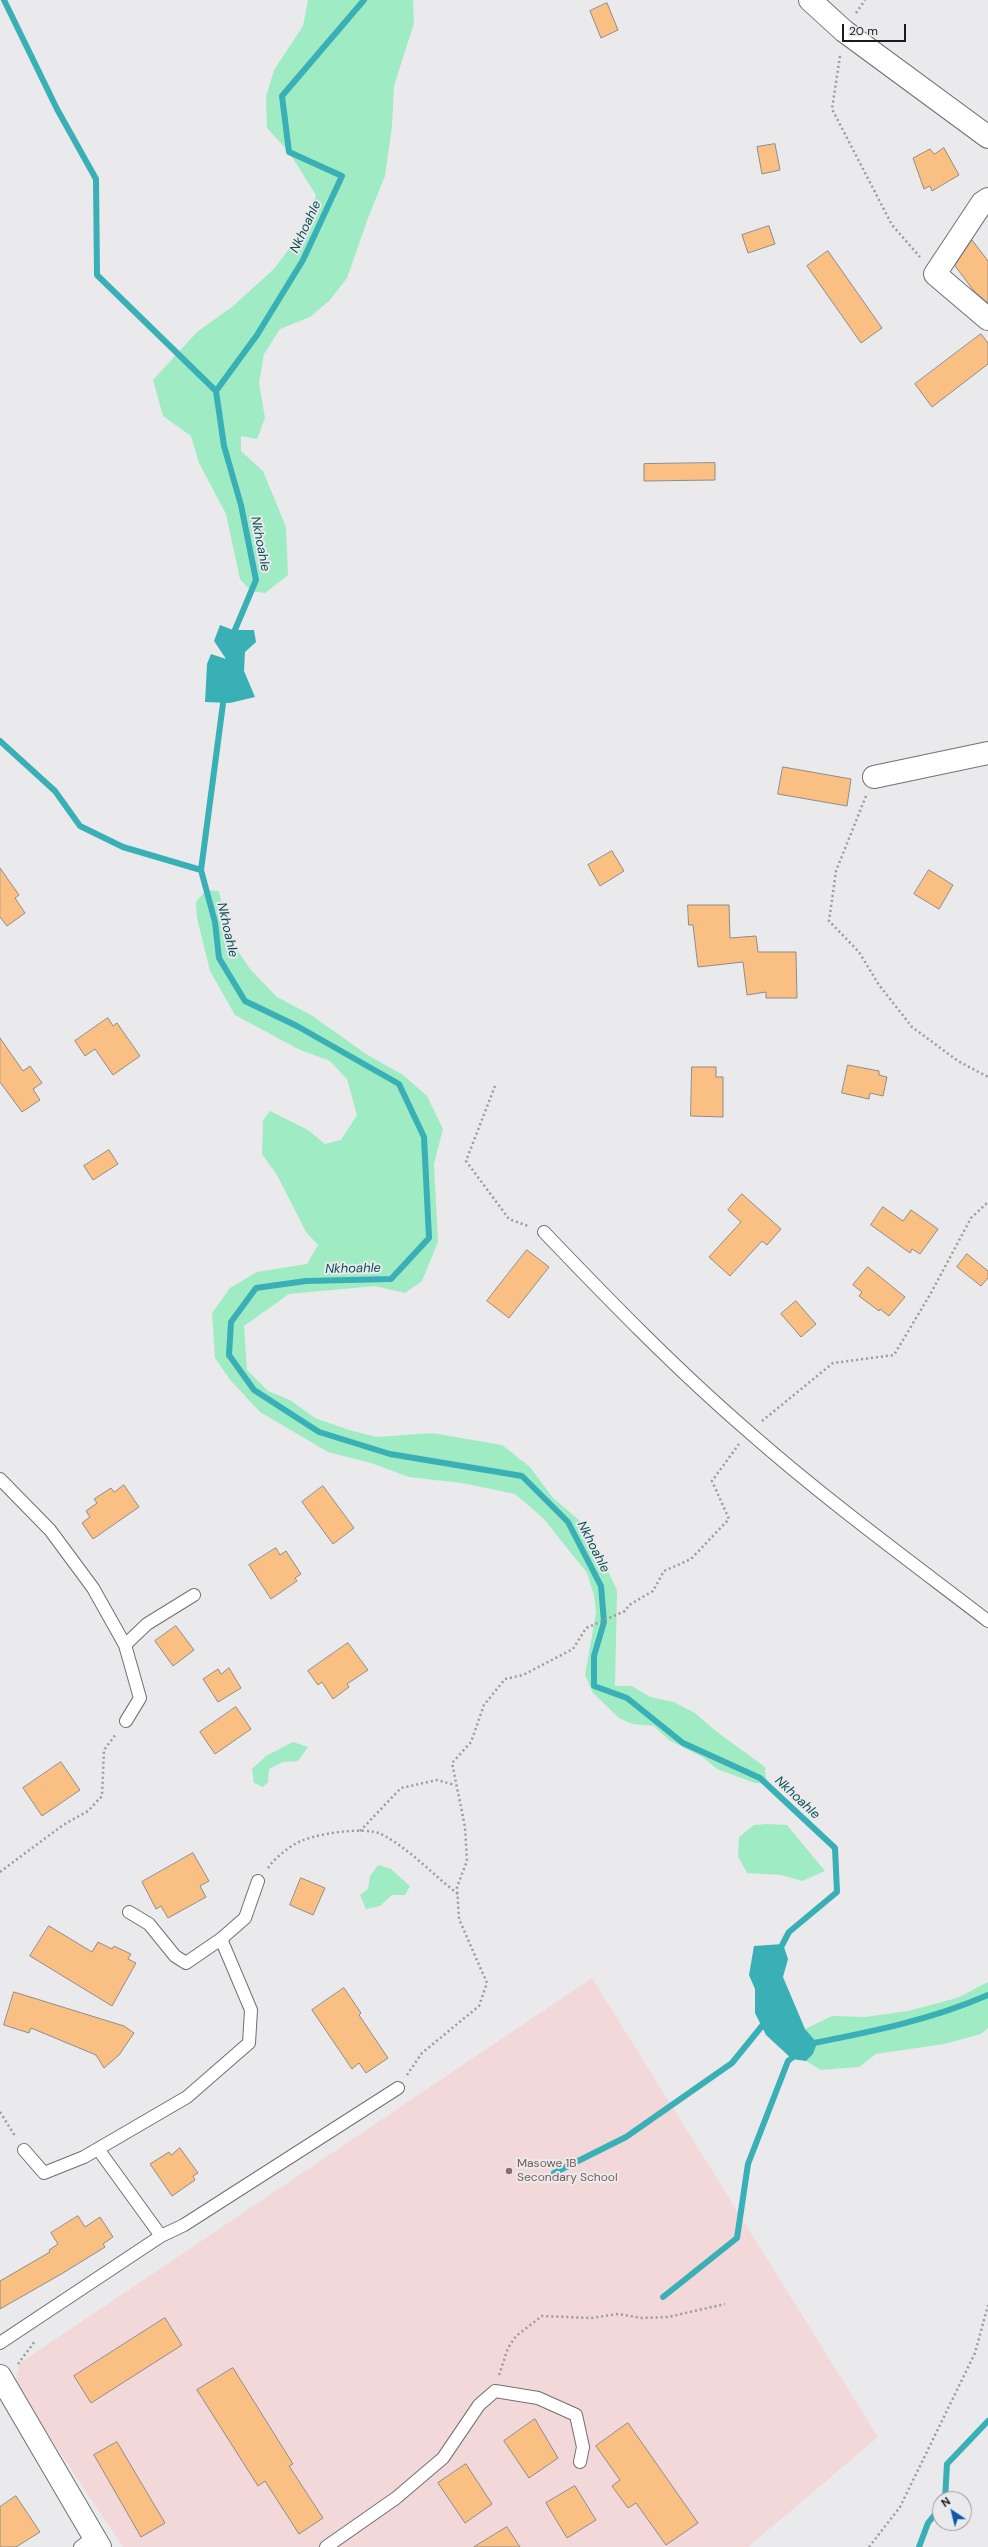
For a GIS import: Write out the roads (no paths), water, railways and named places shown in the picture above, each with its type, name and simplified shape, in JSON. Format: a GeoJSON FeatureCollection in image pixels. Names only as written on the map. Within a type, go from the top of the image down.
{"type":"FeatureCollection","features":[{"type":"Feature","properties":{"kind":"street"},"geometry":{"type":"LineString","coordinates":[[810,0],[844,32],[988,137]]}},
{"type":"Feature","properties":{"kind":"street"},"geometry":{"type":"LineString","coordinates":[[988,199],[982,203],[936,274],[988,319]]}},
{"type":"Feature","properties":{"kind":"street"},"geometry":{"type":"LineString","coordinates":[[874,777],[988,753]]}},
{"type":"Feature","properties":{"kind":"street"},"geometry":{"type":"LineString","coordinates":[[5,2385],[91,2544]]}},
{"type":"Feature","properties":{"kind":"lane"},"geometry":{"type":"LineString","coordinates":[[544,1232],[636,1328],[749,1432],[859,1523],[988,1621]]}},
{"type":"Feature","properties":{"kind":"lane"},"geometry":{"type":"LineString","coordinates":[[0,1479],[50,1530],[93,1588],[125,1645],[140,1698],[126,1721]]}},
{"type":"Feature","properties":{"kind":"lane"},"geometry":{"type":"LineString","coordinates":[[125,1645],[147,1624],[194,1594]]}},
{"type":"Feature","properties":{"kind":"lane"},"geometry":{"type":"LineString","coordinates":[[129,1912],[149,1924],[175,1956],[186,1963],[221,1939],[245,1918],[258,1881]]}},
{"type":"Feature","properties":{"kind":"lane"},"geometry":{"type":"LineString","coordinates":[[24,2150],[44,2173],[84,2158],[187,2097],[249,2043],[251,2010],[221,1939]]}},
{"type":"Feature","properties":{"kind":"lane"},"geometry":{"type":"LineString","coordinates":[[0,2343],[161,2236],[184,2225],[398,2088]]}},
{"type":"Feature","properties":{"kind":"lane"},"geometry":{"type":"LineString","coordinates":[[98,2149],[161,2236]]}},
{"type":"Feature","properties":{"kind":"lane"},"geometry":{"type":"LineString","coordinates":[[326,2547],[396,2498],[443,2458],[479,2405],[495,2391],[538,2398],[576,2415],[583,2447],[580,2462]]}},
{"type":"Feature","properties":{"kind":"water"},"geometry":{"type":"Polygon","coordinates":[[[220,625],[233,630],[254,630],[256,642],[245,652],[244,671],[255,697],[230,703],[205,702],[207,664],[211,654],[226,659],[214,641],[220,625]]]}},
{"type":"Feature","properties":{"kind":"water"},"geometry":{"type":"Polygon","coordinates":[[[783,1944],[788,1959],[783,1977],[805,2029],[817,2043],[813,2054],[806,2061],[792,2059],[766,2035],[755,2013],[755,1989],[749,1975],[754,1946],[783,1944]]]}},
{"type":"Feature","properties":{"kind":"waterway"},"geometry":{"type":"LineString","coordinates":[[4,0],[57,109],[96,179],[97,275],[216,391]]}},
{"type":"Feature","properties":{"kind":"waterway","name":"Nkhoahle"},"geometry":{"type":"LineString","coordinates":[[232,637],[256,580],[241,505],[224,446],[216,391],[257,335],[303,260],[342,176],[289,152],[282,96],[364,0]]}},
{"type":"Feature","properties":{"kind":"waterway","name":"Nkhoahle"},"geometry":{"type":"LineString","coordinates":[[224,696],[201,870],[215,922],[219,958],[245,1001],[297,1026],[399,1084],[424,1137],[429,1238],[391,1279],[306,1281],[256,1288],[231,1322],[229,1355],[254,1390],[319,1432],[390,1454],[522,1476],[568,1522],[601,1586],[604,1622],[594,1656],[594,1686],[627,1698],[683,1743],[760,1778],[835,1848],[837,1892],[789,1932],[780,1949]]}},
{"type":"Feature","properties":{"kind":"waterway"},"geometry":{"type":"LineString","coordinates":[[0,741],[55,791],[80,826],[123,847],[201,870]]}},
{"type":"Feature","properties":{"kind":"waterway","name":"Nkhoahle"},"geometry":{"type":"LineString","coordinates":[[809,2044],[877,2030],[945,2012],[988,1995]]}},
{"type":"Feature","properties":{"kind":"waterway"},"geometry":{"type":"LineString","coordinates":[[554,2173],[626,2137],[732,2063],[766,2021]]}},
{"type":"Feature","properties":{"kind":"waterway"},"geometry":{"type":"LineString","coordinates":[[663,2297],[737,2238],[748,2164],[788,2061],[798,2053]]}},
{"type":"Feature","properties":{"kind":"waterway"},"geometry":{"type":"LineString","coordinates":[[945,2491],[947,2464],[988,2421]]}},
{"type":"Feature","properties":{"kind":"waterway"},"geometry":{"type":"LineString","coordinates":[[919,2547],[928,2523],[932,2518]]}},
{"type":"Feature","properties":{"kind":"place","name":"Masowe 1B Secondary School"},"geometry":{"type":"Point","coordinates":[509,2171]}}]}
